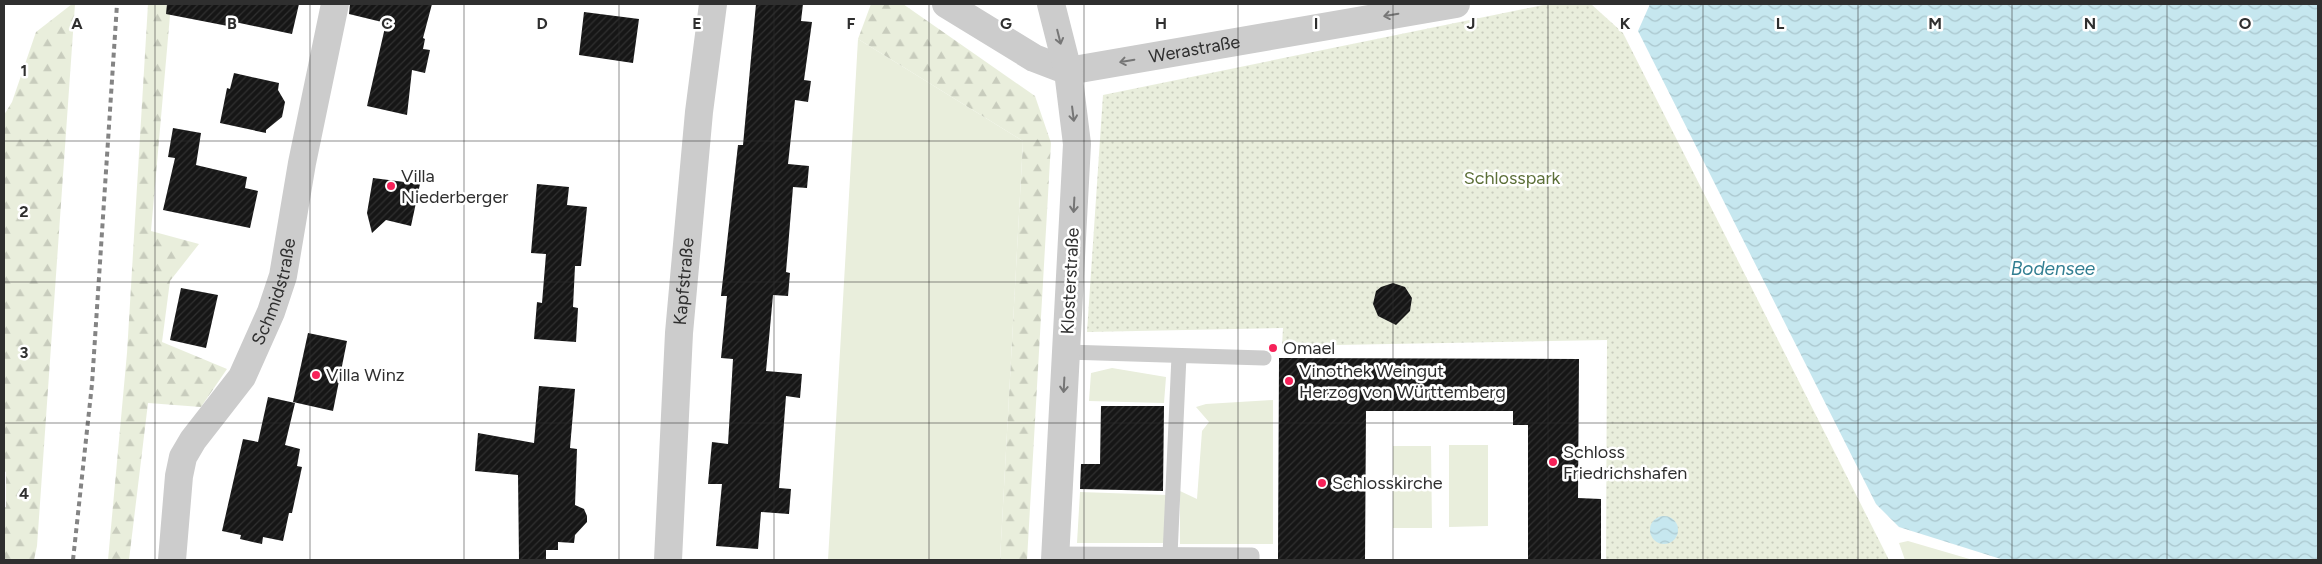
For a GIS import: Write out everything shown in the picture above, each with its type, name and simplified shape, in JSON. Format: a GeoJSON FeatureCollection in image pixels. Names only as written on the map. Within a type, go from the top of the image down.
{"type":"FeatureCollection","features":[{"type":"Feature","properties":{"kind":"street","name":"Schmidstraße"},"geometry":{"type":"LineString","coordinates":[[172,560],[179,476],[183,457],[242,377],[271,312],[283,276],[302,163],[335,4]]}},
{"type":"Feature","properties":{"kind":"street","name":"Kapfstraße"},"geometry":{"type":"LineString","coordinates":[[668,560],[679,333],[699,112],[713,4]]}},
{"type":"Feature","properties":{"kind":"street"},"geometry":{"type":"LineString","coordinates":[[946,4],[1034,58],[1068,71]]}},
{"type":"Feature","properties":{"kind":"street","name":"Klosterstraße"},"geometry":{"type":"LineString","coordinates":[[1051,4],[1068,71],[1077,144],[1056,557]]}},
{"type":"Feature","properties":{"kind":"street","name":"Werastraße"},"geometry":{"type":"LineString","coordinates":[[1068,71],[1456,4]]}},
{"type":"Feature","properties":{"kind":"lane"},"geometry":{"type":"LineString","coordinates":[[1066,352],[1264,358]]}},
{"type":"Feature","properties":{"kind":"lane"},"geometry":{"type":"LineString","coordinates":[[1170,555],[1179,356]]}},
{"type":"Feature","properties":{"kind":"lane"},"geometry":{"type":"LineString","coordinates":[[1056,557],[1252,555],[1252,560]]}},
{"type":"Feature","properties":{"kind":"green space"},"geometry":{"type":"Polygon","coordinates":[[[72,4],[75,4],[37,546],[34,560],[4,560],[6,472],[4,471],[4,115],[12,102],[36,32],[72,4]]]}},
{"type":"Feature","properties":{"kind":"green space"},"geometry":{"type":"Polygon","coordinates":[[[148,4],[171,4],[151,231],[199,244],[170,281],[162,342],[227,369],[201,407],[148,403],[129,560],[108,560],[127,353],[148,4]]]}},
{"type":"Feature","properties":{"kind":"green space"},"geometry":{"type":"Polygon","coordinates":[[[871,4],[903,4],[1035,96],[1051,143],[1027,560],[1000,560],[1023,141],[858,39],[871,4]]]}},
{"type":"Feature","properties":{"kind":"green space","name":"Schlosspark"},"geometry":{"type":"Polygon","coordinates":[[[1548,4],[1591,4],[1623,33],[1889,560],[1606,560],[1607,340],[1282,346],[1283,328],[1087,332],[1103,95],[1548,4]]]}},
{"type":"Feature","properties":{"kind":"green space"},"geometry":{"type":"Polygon","coordinates":[[[858,39],[1023,141],[1000,560],[828,560],[858,39]]]}},
{"type":"Feature","properties":{"kind":"green space"},"geometry":{"type":"Polygon","coordinates":[[[1112,368],[1166,377],[1164,403],[1089,401],[1091,373],[1112,368]]]}},
{"type":"Feature","properties":{"kind":"green space"},"geometry":{"type":"Polygon","coordinates":[[[1273,400],[1273,544],[1180,544],[1180,491],[1197,499],[1202,431],[1209,422],[1196,407],[1206,404],[1273,400]]]}},
{"type":"Feature","properties":{"kind":"green space"},"geometry":{"type":"Polygon","coordinates":[[[1449,445],[1488,445],[1488,526],[1449,527],[1449,445]]]}},
{"type":"Feature","properties":{"kind":"green space"},"geometry":{"type":"Polygon","coordinates":[[[1393,446],[1431,446],[1432,528],[1393,528],[1393,446]]]}},
{"type":"Feature","properties":{"kind":"green space"},"geometry":{"type":"Polygon","coordinates":[[[1080,492],[1167,495],[1164,543],[1077,543],[1080,492]]]}},
{"type":"Feature","properties":{"kind":"green space"},"geometry":{"type":"Polygon","coordinates":[[[1908,541],[1973,560],[1905,560],[1899,543],[1908,541]]]}},
{"type":"Feature","properties":{"kind":"water","name":"Bodensee"},"geometry":{"type":"Polygon","coordinates":[[[1650,4],[2318,4],[2318,560],[2004,560],[1899,527],[1876,504],[1638,31],[1650,4]]]}},
{"type":"Feature","properties":{"kind":"water"},"geometry":{"type":"Polygon","coordinates":[[[1664,516],[1674,520],[1678,530],[1674,540],[1664,544],[1654,540],[1650,530],[1654,520],[1664,516]]]}},
{"type":"Feature","properties":{"kind":"building"},"geometry":{"type":"Polygon","coordinates":[[[167,4],[299,4],[292,34],[235,22],[233,27],[166,14],[167,4]]]}},
{"type":"Feature","properties":{"kind":"building"},"geometry":{"type":"Polygon","coordinates":[[[350,4],[432,4],[423,38],[425,39],[423,49],[430,50],[425,73],[412,70],[407,115],[367,106],[386,23],[349,14],[350,4]]]}},
{"type":"Feature","properties":{"kind":"building"},"geometry":{"type":"Polygon","coordinates":[[[756,4],[803,4],[801,21],[812,22],[804,80],[811,81],[808,102],[795,100],[788,164],[809,166],[807,188],[793,187],[786,272],[790,273],[788,296],[773,295],[766,371],[802,374],[800,398],[786,396],[779,488],[791,489],[789,514],[761,512],[758,549],[716,546],[722,484],[708,484],[712,442],[728,444],[733,359],[721,358],[727,296],[721,296],[738,145],[743,145],[756,4]]]}},
{"type":"Feature","properties":{"kind":"building"},"geometry":{"type":"Polygon","coordinates":[[[584,12],[639,19],[633,63],[579,55],[584,12]]]}},
{"type":"Feature","properties":{"kind":"building"},"geometry":{"type":"Polygon","coordinates":[[[234,73],[279,83],[278,90],[285,102],[282,117],[266,130],[266,133],[220,123],[227,88],[230,89],[234,73]]]}},
{"type":"Feature","properties":{"kind":"building"},"geometry":{"type":"Polygon","coordinates":[[[173,128],[201,133],[196,165],[247,177],[245,188],[258,191],[250,228],[163,210],[175,158],[168,157],[173,128]]]}},
{"type":"Feature","properties":{"kind":"building","name":"Villa Niederberger"},"geometry":{"type":"Polygon","coordinates":[[[373,178],[420,184],[411,226],[386,220],[372,233],[367,213],[373,178]]]}},
{"type":"Feature","properties":{"kind":"building"},"geometry":{"type":"Polygon","coordinates":[[[537,184],[569,187],[567,205],[587,207],[581,266],[575,266],[573,307],[578,308],[576,342],[534,339],[537,302],[542,303],[546,254],[531,253],[537,184]]]}},
{"type":"Feature","properties":{"kind":"building"},"geometry":{"type":"Polygon","coordinates":[[[1393,283],[1405,287],[1412,298],[1410,311],[1396,325],[1378,316],[1373,304],[1376,291],[1393,283]]]}},
{"type":"Feature","properties":{"kind":"building"},"geometry":{"type":"Polygon","coordinates":[[[181,288],[218,295],[206,348],[170,340],[181,288]]]}},
{"type":"Feature","properties":{"kind":"building","name":"Villa Winz"},"geometry":{"type":"Polygon","coordinates":[[[308,333],[347,341],[333,411],[293,402],[308,333]]]}},
{"type":"Feature","properties":{"kind":"building","name":"Schloss Friedrichshafen"},"geometry":{"type":"Polygon","coordinates":[[[1279,358],[1579,359],[1578,498],[1601,499],[1601,560],[1528,560],[1528,425],[1513,425],[1513,411],[1366,411],[1365,560],[1278,560],[1279,358]]]}},
{"type":"Feature","properties":{"kind":"building"},"geometry":{"type":"Polygon","coordinates":[[[539,386],[575,389],[570,448],[577,449],[575,505],[584,509],[587,522],[575,535],[574,543],[558,542],[558,550],[546,550],[546,560],[519,560],[518,475],[475,471],[478,433],[534,443],[539,386]]]}},
{"type":"Feature","properties":{"kind":"building"},"geometry":{"type":"Polygon","coordinates":[[[268,397],[295,403],[285,445],[300,449],[297,466],[302,467],[292,513],[289,513],[283,541],[263,537],[262,544],[240,539],[241,535],[222,531],[243,439],[258,442],[268,397]]]}},
{"type":"Feature","properties":{"kind":"building"},"geometry":{"type":"Polygon","coordinates":[[[1101,406],[1164,406],[1163,491],[1080,489],[1081,464],[1100,464],[1101,406]]]}},
{"type":"Feature","properties":{"kind":"railway"},"geometry":{"type":"LineString","coordinates":[[73,560],[92,384],[117,4]]}},
{"type":"Feature","properties":{"kind":"place","name":"Villa Niederberger"},"geometry":{"type":"Point","coordinates":[391,186]}},
{"type":"Feature","properties":{"kind":"place","name":"Omael"},"geometry":{"type":"Point","coordinates":[1273,348]}},
{"type":"Feature","properties":{"kind":"place","name":"Villa Winz"},"geometry":{"type":"Point","coordinates":[316,375]}},
{"type":"Feature","properties":{"kind":"place","name":"Vinothek Weingut Herzog von Württemberg"},"geometry":{"type":"Point","coordinates":[1289,381]}},
{"type":"Feature","properties":{"kind":"place","name":"Schloss Friedrichshafen"},"geometry":{"type":"Point","coordinates":[1553,462]}},
{"type":"Feature","properties":{"kind":"place","name":"Schlosskirche"},"geometry":{"type":"Point","coordinates":[1322,483]}}]}
